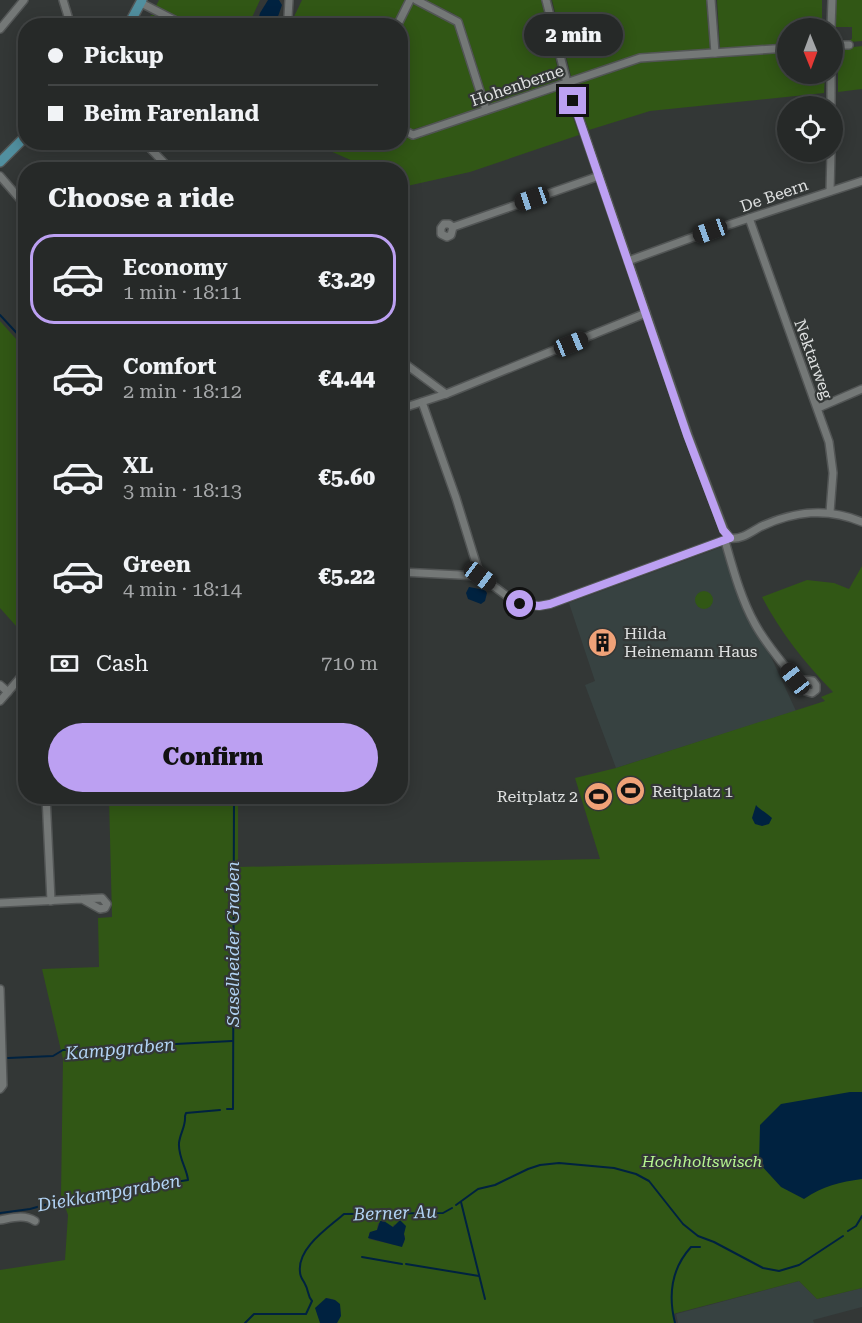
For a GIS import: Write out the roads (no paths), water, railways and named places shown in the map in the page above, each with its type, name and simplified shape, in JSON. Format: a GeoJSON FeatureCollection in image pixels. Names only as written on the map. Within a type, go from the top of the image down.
{"type":"FeatureCollection","features":[{"type":"Feature","properties":{"kind":"main road"},"geometry":{"type":"LineString","coordinates":[[133,18],[142,2]]}},
{"type":"Feature","properties":{"kind":"main road"},"geometry":{"type":"LineString","coordinates":[[0,162],[18,144]]}},
{"type":"Feature","properties":{"kind":"street"},"geometry":{"type":"LineString","coordinates":[[0,28],[24,0]]}},
{"type":"Feature","properties":{"kind":"street"},"geometry":{"type":"LineString","coordinates":[[63,0],[69,18]]}},
{"type":"Feature","properties":{"kind":"street"},"geometry":{"type":"LineString","coordinates":[[288,18],[289,0]]}},
{"type":"Feature","properties":{"kind":"street"},"geometry":{"type":"LineString","coordinates":[[401,18],[410,0]]}},
{"type":"Feature","properties":{"kind":"street"},"geometry":{"type":"LineString","coordinates":[[416,0],[458,22],[486,110]]}},
{"type":"Feature","properties":{"kind":"street"},"geometry":{"type":"LineString","coordinates":[[546,0],[567,83],[687,435],[727,540],[751,617],[764,639],[795,679]]}},
{"type":"Feature","properties":{"kind":"street"},"geometry":{"type":"LineString","coordinates":[[711,0],[715,53]]}},
{"type":"Feature","properties":{"kind":"street"},"geometry":{"type":"LineString","coordinates":[[831,18],[832,0]]}},
{"type":"Feature","properties":{"kind":"street"},"geometry":{"type":"LineString","coordinates":[[142,2],[171,18]]}},
{"type":"Feature","properties":{"kind":"street"},"geometry":{"type":"LineString","coordinates":[[843,45],[849,45]]}},
{"type":"Feature","properties":{"kind":"street","name":"Hohenberne"},"geometry":{"type":"LineString","coordinates":[[408,132],[413,135],[640,58],[777,49]]}},
{"type":"Feature","properties":{"kind":"street"},"geometry":{"type":"LineString","coordinates":[[150,150],[162,162]]}},
{"type":"Feature","properties":{"kind":"street"},"geometry":{"type":"LineString","coordinates":[[830,191],[831,162]]}},
{"type":"Feature","properties":{"kind":"street"},"geometry":{"type":"LineString","coordinates":[[0,176],[18,197]]}},
{"type":"Feature","properties":{"kind":"street"},"geometry":{"type":"LineString","coordinates":[[453,227],[599,176]]}},
{"type":"Feature","properties":{"kind":"street","name":"De Beern"},"geometry":{"type":"LineString","coordinates":[[628,261],[862,181]]}},
{"type":"Feature","properties":{"kind":"street","name":"Nektarweg"},"geometry":{"type":"LineString","coordinates":[[749,218],[829,442],[833,473],[830,512]]}},
{"type":"Feature","properties":{"kind":"street"},"geometry":{"type":"LineString","coordinates":[[408,406],[446,394],[646,313]]}},
{"type":"Feature","properties":{"kind":"street"},"geometry":{"type":"LineString","coordinates":[[408,366],[446,394]]}},
{"type":"Feature","properties":{"kind":"street"},"geometry":{"type":"LineString","coordinates":[[818,408],[862,389]]}},
{"type":"Feature","properties":{"kind":"street"},"geometry":{"type":"LineString","coordinates":[[422,402],[456,498],[480,576]]}},
{"type":"Feature","properties":{"kind":"street"},"geometry":{"type":"LineString","coordinates":[[408,572],[480,576],[520,604],[539,606],[738,538],[779,519],[810,512],[830,512],[862,522]]}},
{"type":"Feature","properties":{"kind":"street"},"geometry":{"type":"LineString","coordinates":[[0,701],[18,680]]}},
{"type":"Feature","properties":{"kind":"street"},"geometry":{"type":"LineString","coordinates":[[0,685],[8,692]]}},
{"type":"Feature","properties":{"kind":"street"},"geometry":{"type":"LineString","coordinates":[[46,804],[51,900]]}},
{"type":"Feature","properties":{"kind":"street"},"geometry":{"type":"LineString","coordinates":[[0,903],[82,899]]}},
{"type":"Feature","properties":{"kind":"street"},"geometry":{"type":"LineString","coordinates":[[0,989],[3,1085],[0,1089]]}},
{"type":"Feature","properties":{"kind":"street"},"geometry":{"type":"LineString","coordinates":[[0,1220],[29,1217],[35,1221]]}},
{"type":"Feature","properties":{"kind":"water"},"geometry":{"type":"Polygon","coordinates":[[[268,0],[279,0],[282,5],[277,18],[259,18],[268,0]]]}},
{"type":"Feature","properties":{"kind":"water"},"geometry":{"type":"Polygon","coordinates":[[[469,587],[485,590],[487,593],[485,601],[481,604],[468,599],[466,593],[469,587]]]}},
{"type":"Feature","properties":{"kind":"water"},"geometry":{"type":"Polygon","coordinates":[[[756,805],[772,818],[769,824],[762,826],[755,824],[752,818],[756,805]]]}},
{"type":"Feature","properties":{"kind":"water"},"geometry":{"type":"Polygon","coordinates":[[[862,1092],[862,1179],[832,1185],[804,1199],[781,1187],[759,1163],[760,1125],[781,1104],[862,1092]]]}},
{"type":"Feature","properties":{"kind":"water"},"geometry":{"type":"Polygon","coordinates":[[[400,1220],[406,1226],[402,1247],[368,1238],[370,1232],[377,1230],[380,1221],[393,1227],[400,1220]]]}},
{"type":"Feature","properties":{"kind":"water"},"geometry":{"type":"Polygon","coordinates":[[[326,1298],[340,1304],[341,1316],[337,1323],[320,1323],[315,1308],[326,1298]]]}},
{"type":"Feature","properties":{"kind":"waterway","name":"Saselheider Graben"},"geometry":{"type":"LineString","coordinates":[[0,315],[18,334]]}},
{"type":"Feature","properties":{"kind":"waterway","name":"Saselheider Graben"},"geometry":{"type":"LineString","coordinates":[[227,1109],[233,1109],[234,804]]}},
{"type":"Feature","properties":{"kind":"waterway","name":"Kampgraben"},"geometry":{"type":"LineString","coordinates":[[8,1058],[53,1056],[63,1050],[232,1041]]}},
{"type":"Feature","properties":{"kind":"waterway","name":"Diekkampgraben"},"geometry":{"type":"LineString","coordinates":[[0,1213],[30,1209],[66,1199],[188,1180],[179,1148],[186,1113],[220,1110]]}},
{"type":"Feature","properties":{"kind":"waterway","name":"Berner Au"},"geometry":{"type":"LineString","coordinates":[[456,1205],[478,1189],[495,1185],[540,1165],[559,1163],[614,1168],[636,1174],[649,1181],[683,1224],[698,1236],[763,1268],[779,1271],[799,1265],[843,1236]]}},
{"type":"Feature","properties":{"kind":"waterway"},"geometry":{"type":"LineString","coordinates":[[461,1202],[485,1299]]}},
{"type":"Feature","properties":{"kind":"waterway","name":"Berner Au"},"geometry":{"type":"LineString","coordinates":[[245,1323],[254,1314],[306,1314],[312,1301],[300,1274],[303,1255],[315,1239],[344,1214],[443,1213],[452,1208]]}},
{"type":"Feature","properties":{"kind":"waterway","name":"Berner Au"},"geometry":{"type":"LineString","coordinates":[[848,1231],[856,1226],[862,1216]]}},
{"type":"Feature","properties":{"kind":"waterway"},"geometry":{"type":"LineString","coordinates":[[675,1323],[672,1302],[675,1273],[691,1247],[700,1247]]}},
{"type":"Feature","properties":{"kind":"waterway"},"geometry":{"type":"LineString","coordinates":[[362,1257],[402,1264]]}},
{"type":"Feature","properties":{"kind":"waterway"},"geometry":{"type":"LineString","coordinates":[[406,1264],[479,1276]]}},
{"type":"Feature","properties":{"kind":"place","name":"Hilda Heinemann Haus"},"geometry":{"type":"Point","coordinates":[603,642]}},
{"type":"Feature","properties":{"kind":"place","name":"Reitplatz 1"},"geometry":{"type":"Point","coordinates":[631,791]}},
{"type":"Feature","properties":{"kind":"place","name":"Reitplatz 2"},"geometry":{"type":"Point","coordinates":[599,796]}},
{"type":"Feature","properties":{"kind":"park label","name":"Hochholtswisch"},"geometry":{"type":"Point","coordinates":[702,1161]}}]}
